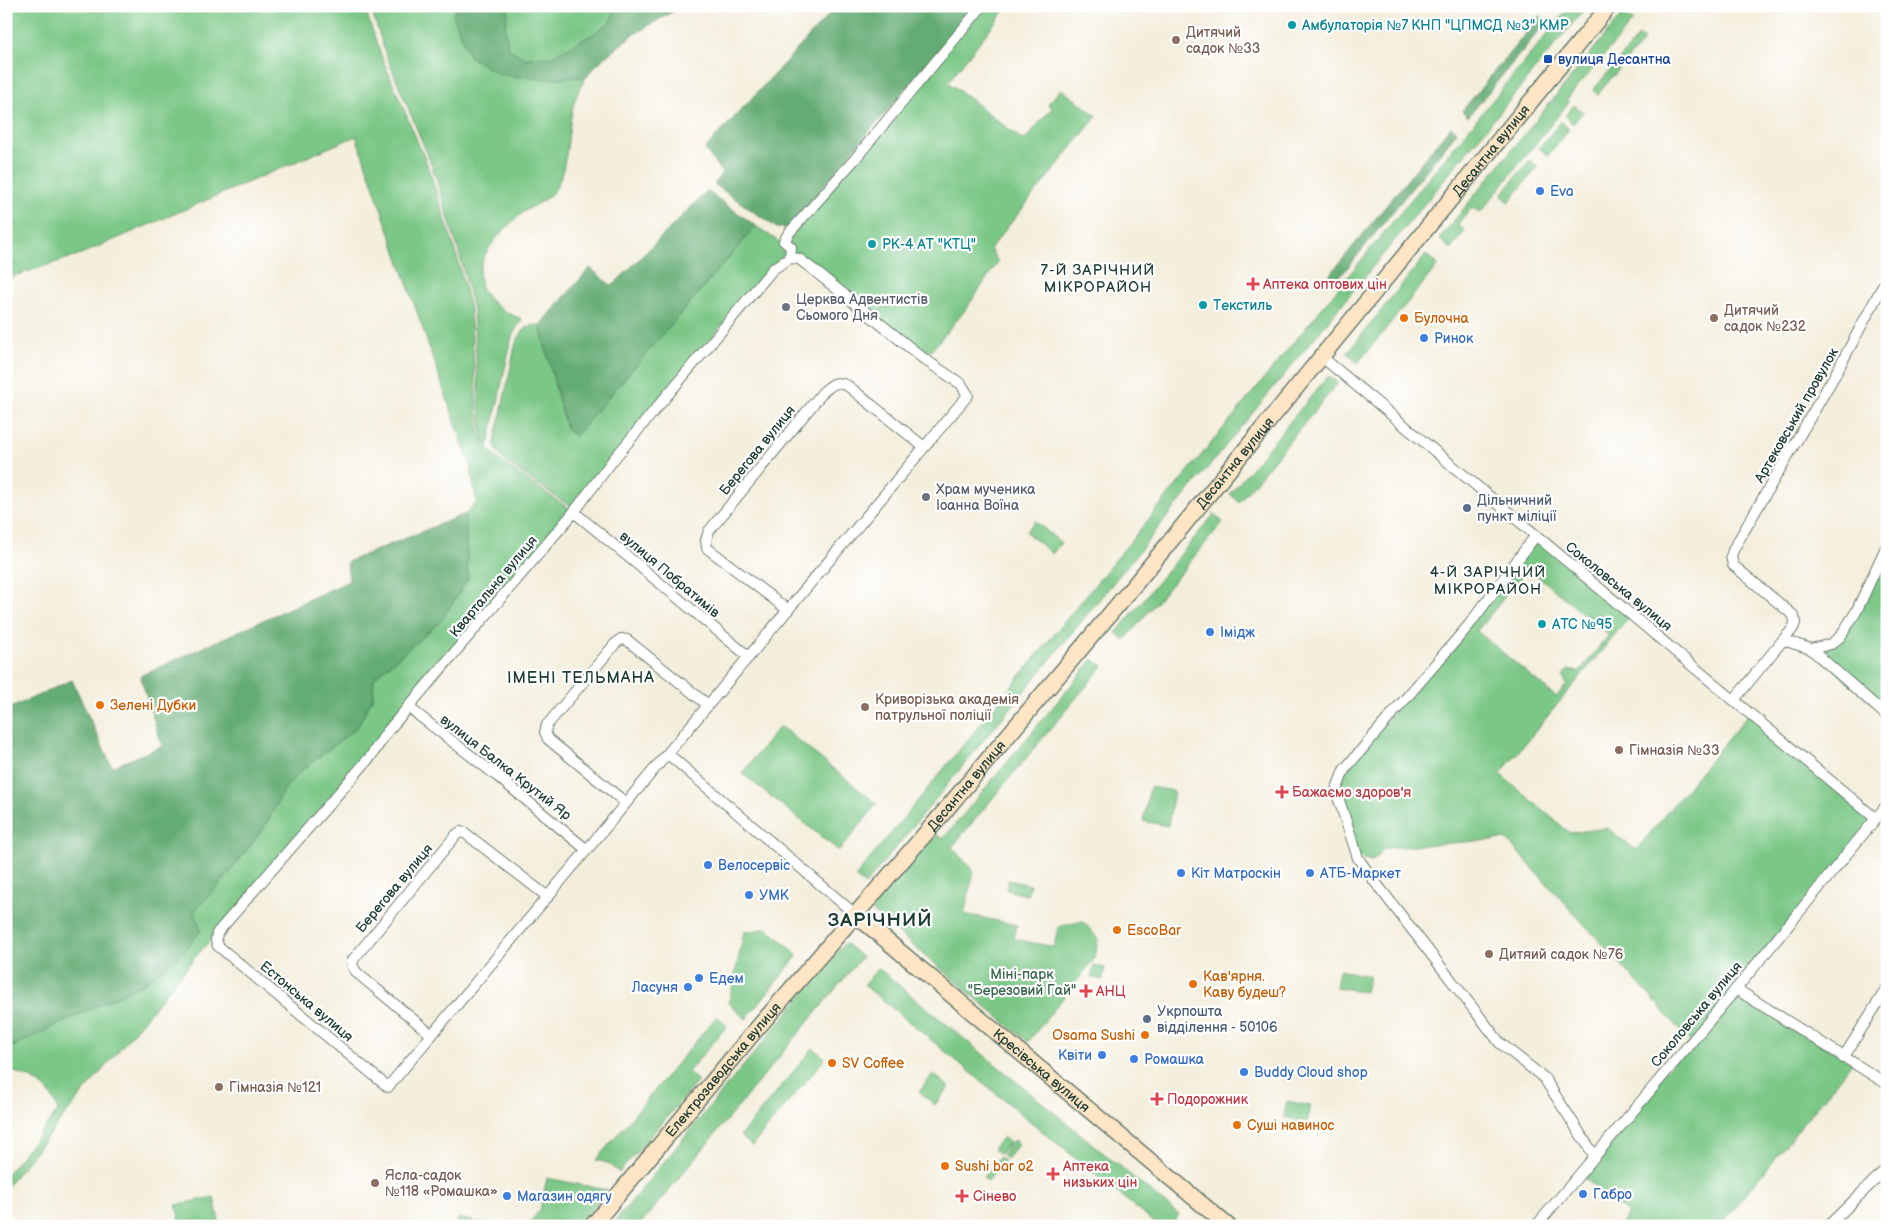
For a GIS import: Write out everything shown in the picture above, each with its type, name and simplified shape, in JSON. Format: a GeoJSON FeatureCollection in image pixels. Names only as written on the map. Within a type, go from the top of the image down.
{"type":"FeatureCollection","features":[{"type":"Feature","properties":{"kind":"main road","name":"Десантна вулиця"},"geometry":{"type":"LineString","coordinates":[[856,915],[1136,583],[1609,6]]}},
{"type":"Feature","properties":{"kind":"main road","name":"Електрозаводська вулиця"},"geometry":{"type":"LineString","coordinates":[[592,1226],[754,1032],[856,915]]}},
{"type":"Feature","properties":{"kind":"main road","name":"Кресівська вулиця"},"geometry":{"type":"LineString","coordinates":[[856,915],[1228,1226]]}},
{"type":"Feature","properties":{"kind":"street"},"geometry":{"type":"LineString","coordinates":[[432,1035],[968,394],[961,384],[924,359],[811,268],[799,260],[790,258],[791,247],[784,241],[982,6]]}},
{"type":"Feature","properties":{"kind":"street","name":"Квартальна вулиця"},"geometry":{"type":"LineString","coordinates":[[217,932],[371,756],[387,732],[574,512],[612,460],[753,293],[774,270],[790,258]]}},
{"type":"Feature","properties":{"kind":"street","name":"Артековський провулок"},"geometry":{"type":"LineString","coordinates":[[1783,640],[1795,626],[1795,620],[1792,615],[1733,565],[1731,556],[1836,373],[1887,278]]}},
{"type":"Feature","properties":{"kind":"street","name":"Соколовська вулиця"},"geometry":{"type":"LineString","coordinates":[[1322,356],[1876,818]]}},
{"type":"Feature","properties":{"kind":"street","name":"Берегова вулиця"},"geometry":{"type":"LineString","coordinates":[[788,610],[707,548],[706,540],[709,531],[822,392],[832,384],[840,382],[848,386],[924,447]]}},
{"type":"Feature","properties":{"kind":"street","name":"вулиця Побратимів"},"geometry":{"type":"LineString","coordinates":[[574,512],[748,657]]}},
{"type":"Feature","properties":{"kind":"street"},"geometry":{"type":"LineString","coordinates":[[1536,535],[1469,625],[1344,770],[1336,791],[1358,858],[1372,878],[1500,1043],[1544,1078],[1594,1155]]}},
{"type":"Feature","properties":{"kind":"street"},"geometry":{"type":"LineString","coordinates":[[1811,649],[1831,644],[1840,637],[1886,550]]}},
{"type":"Feature","properties":{"kind":"street"},"geometry":{"type":"LineString","coordinates":[[626,803],[548,739],[545,732],[547,725],[621,639],[627,640],[708,705]]}},
{"type":"Feature","properties":{"kind":"street"},"geometry":{"type":"LineString","coordinates":[[1734,700],[1783,640],[1811,649],[1887,716]]}},
{"type":"Feature","properties":{"kind":"street","name":"вулиця Балка Крутий Яр"},"geometry":{"type":"LineString","coordinates":[[408,707],[497,776],[587,850]]}},
{"type":"Feature","properties":{"kind":"street"},"geometry":{"type":"LineString","coordinates":[[668,754],[856,915]]}},
{"type":"Feature","properties":{"kind":"street","name":"Соколовська вулиця"},"geometry":{"type":"LineString","coordinates":[[1536,1226],[1736,989],[1887,805]]}},
{"type":"Feature","properties":{"kind":"street","name":"Берегова вулиця"},"geometry":{"type":"LineString","coordinates":[[432,1035],[357,973],[352,967],[352,961],[456,835],[460,832],[464,833],[548,897]]}},
{"type":"Feature","properties":{"kind":"street","name":"Естонська вулиця"},"geometry":{"type":"LineString","coordinates":[[217,932],[216,940],[218,946],[388,1088],[432,1035]]}},
{"type":"Feature","properties":{"kind":"street"},"geometry":{"type":"LineString","coordinates":[[1843,1058],[1887,988]]}},
{"type":"Feature","properties":{"kind":"street"},"geometry":{"type":"LineString","coordinates":[[1736,989],[1887,1084]]}},
{"type":"Feature","properties":{"kind":"street"},"geometry":{"type":"LineString","coordinates":[[1828,1226],[1887,1168]]}},
{"type":"Feature","properties":{"kind":"green space"},"geometry":{"type":"Polygon","coordinates":[[[6,6],[364,6],[381,55],[427,164],[456,252],[470,309],[479,432],[486,445],[481,430],[473,309],[459,252],[431,163],[386,55],[370,6],[682,6],[617,46],[590,73],[580,88],[573,106],[566,158],[556,188],[549,196],[524,212],[505,229],[484,257],[480,271],[481,285],[487,297],[501,309],[522,319],[512,336],[488,448],[501,462],[574,512],[371,756],[198,954],[6,1187],[6,1175],[58,1111],[50,1094],[38,1083],[24,1075],[6,1069],[6,1050],[144,983],[183,953],[201,930],[193,911],[219,886],[264,828],[285,787],[301,771],[357,727],[373,697],[374,678],[441,621],[468,579],[465,514],[477,502],[470,465],[356,136],[81,254],[6,279],[6,6]]]}},
{"type":"Feature","properties":{"kind":"green space"},"geometry":{"type":"Polygon","coordinates":[[[457,6],[509,6],[505,27],[509,49],[525,58],[550,57],[595,33],[611,21],[616,6],[682,6],[631,36],[585,77],[540,79],[500,75],[469,56],[453,15],[457,6]]]}},
{"type":"Feature","properties":{"kind":"green space"},"geometry":{"type":"Polygon","coordinates":[[[837,6],[977,6],[789,228],[777,228],[714,184],[722,173],[705,149],[837,6]]]}},
{"type":"Feature","properties":{"kind":"green space"},"geometry":{"type":"Polygon","coordinates":[[[982,6],[1008,6],[948,82],[1024,141],[1052,108],[1048,104],[1061,89],[1097,116],[990,249],[998,262],[966,309],[924,359],[811,268],[790,258],[789,233],[982,6]]]}},
{"type":"Feature","properties":{"kind":"green space"},"geometry":{"type":"Polygon","coordinates":[[[1570,6],[1587,6],[865,885],[855,877],[1570,6]]]}},
{"type":"Feature","properties":{"kind":"green space"},"geometry":{"type":"Polygon","coordinates":[[[1540,16],[1547,21],[1468,117],[1462,111],[1540,16]]]}},
{"type":"Feature","properties":{"kind":"green space"},"geometry":{"type":"Polygon","coordinates":[[[1624,16],[1633,21],[1567,99],[1569,102],[1480,213],[1472,207],[1458,225],[1465,231],[1451,249],[1439,239],[1620,17],[1624,16]]]}},
{"type":"Feature","properties":{"kind":"green space"},"geometry":{"type":"Polygon","coordinates":[[[1639,36],[1644,40],[1598,94],[1593,90],[1639,36]]]}},
{"type":"Feature","properties":{"kind":"green space"},"geometry":{"type":"Polygon","coordinates":[[[1574,105],[1583,112],[1573,124],[1565,116],[1574,105]]]}},
{"type":"Feature","properties":{"kind":"green space"},"geometry":{"type":"Polygon","coordinates":[[[1561,122],[1569,129],[1548,155],[1539,148],[1561,122]]]}},
{"type":"Feature","properties":{"kind":"green space"},"geometry":{"type":"Polygon","coordinates":[[[1451,126],[1457,132],[1336,282],[1329,276],[1451,126]]]}},
{"type":"Feature","properties":{"kind":"green space"},"geometry":{"type":"Polygon","coordinates":[[[1530,160],[1538,167],[1509,202],[1501,195],[1530,160]]]}},
{"type":"Feature","properties":{"kind":"green space"},"geometry":{"type":"Polygon","coordinates":[[[707,191],[756,226],[575,436],[567,430],[564,421],[540,325],[590,268],[612,286],[707,191]]]}},
{"type":"Feature","properties":{"kind":"green space"},"geometry":{"type":"Polygon","coordinates":[[[756,226],[785,246],[784,255],[771,266],[573,506],[565,503],[504,461],[494,446],[516,342],[525,329],[540,325],[564,421],[567,430],[575,436],[756,226]]]}},
{"type":"Feature","properties":{"kind":"green space"},"geometry":{"type":"Polygon","coordinates":[[[1426,255],[1438,265],[1358,363],[1347,353],[1426,255]]]}},
{"type":"Feature","properties":{"kind":"green space"},"geometry":{"type":"Polygon","coordinates":[[[1328,376],[1338,383],[1239,502],[1230,494],[1328,376]]]}},
{"type":"Feature","properties":{"kind":"green space"},"geometry":{"type":"Polygon","coordinates":[[[465,514],[468,579],[441,621],[374,678],[373,697],[357,727],[301,771],[286,787],[264,828],[219,886],[194,911],[201,930],[183,953],[144,983],[6,1050],[6,710],[72,680],[112,767],[162,746],[140,676],[349,581],[347,562],[465,514]]]}},
{"type":"Feature","properties":{"kind":"green space"},"geometry":{"type":"Polygon","coordinates":[[[1214,514],[1223,522],[1125,640],[1116,633],[1214,514]]]}},
{"type":"Feature","properties":{"kind":"green space"},"geometry":{"type":"Polygon","coordinates":[[[1035,521],[1061,543],[1052,554],[1026,532],[1035,521]]]}},
{"type":"Feature","properties":{"kind":"green space"},"geometry":{"type":"Polygon","coordinates":[[[1536,535],[1632,614],[1500,774],[1570,833],[1607,828],[1636,850],[1750,712],[1875,818],[1736,989],[1852,1063],[1720,1226],[1619,1226],[1628,1213],[1579,1174],[1690,1042],[1506,839],[1384,848],[1373,861],[1358,858],[1336,791],[1344,770],[1441,656],[1536,535]],[[1528,568],[1477,631],[1556,697],[1567,685],[1563,676],[1568,670],[1579,672],[1609,635],[1528,568]]]}},
{"type":"Feature","properties":{"kind":"green space"},"geometry":{"type":"Polygon","coordinates":[[[1887,552],[1887,716],[1811,649],[1831,644],[1887,552]]]}},
{"type":"Feature","properties":{"kind":"green space","name":"Міні-парк \"Березовий Гай\""},"geometry":{"type":"Polygon","coordinates":[[[1093,659],[1103,666],[952,847],[974,872],[964,914],[1017,925],[1014,939],[1054,947],[1058,927],[1083,921],[1098,939],[1095,958],[1028,1042],[871,910],[936,834],[943,839],[1093,659]]]}},
{"type":"Feature","properties":{"kind":"green space"},"geometry":{"type":"Polygon","coordinates":[[[780,726],[877,804],[839,851],[742,773],[780,726]]]}},
{"type":"Feature","properties":{"kind":"green space"},"geometry":{"type":"Polygon","coordinates":[[[1150,787],[1174,791],[1168,826],[1143,821],[1150,787]]]}},
{"type":"Feature","properties":{"kind":"green space"},"geometry":{"type":"Polygon","coordinates":[[[1008,880],[1030,885],[1027,895],[1006,890],[1008,880]]]}},
{"type":"Feature","properties":{"kind":"green space"},"geometry":{"type":"Polygon","coordinates":[[[767,928],[798,955],[746,1019],[729,1003],[744,932],[767,928]]]}},
{"type":"Feature","properties":{"kind":"green space"},"geometry":{"type":"Polygon","coordinates":[[[845,943],[862,957],[639,1226],[611,1226],[845,943]]]}},
{"type":"Feature","properties":{"kind":"green space"},"geometry":{"type":"Polygon","coordinates":[[[1094,966],[1105,968],[1102,980],[1091,977],[1094,966]]]}},
{"type":"Feature","properties":{"kind":"green space"},"geometry":{"type":"Polygon","coordinates":[[[878,968],[1179,1215],[1170,1226],[1158,1226],[864,985],[878,968]]]}},
{"type":"Feature","properties":{"kind":"green space"},"geometry":{"type":"Polygon","coordinates":[[[1339,970],[1369,976],[1365,992],[1336,987],[1339,970]]]}},
{"type":"Feature","properties":{"kind":"green space"},"geometry":{"type":"Polygon","coordinates":[[[717,1016],[727,1026],[688,1072],[698,1081],[619,1173],[608,1163],[596,1160],[717,1016]]]}},
{"type":"Feature","properties":{"kind":"green space"},"geometry":{"type":"Polygon","coordinates":[[[813,1048],[825,1058],[752,1146],[740,1136],[813,1048]]]}},
{"type":"Feature","properties":{"kind":"green space"},"geometry":{"type":"Polygon","coordinates":[[[933,1074],[949,1087],[935,1105],[919,1092],[933,1074]]]}},
{"type":"Feature","properties":{"kind":"green space"},"geometry":{"type":"Polygon","coordinates":[[[1287,1101],[1311,1106],[1307,1122],[1284,1117],[1287,1101]]]}},
{"type":"Feature","properties":{"kind":"green space"},"geometry":{"type":"Polygon","coordinates":[[[1003,1137],[1010,1143],[1000,1154],[993,1149],[1003,1137]]]}},
{"type":"Feature","properties":{"kind":"green space"},"geometry":{"type":"Polygon","coordinates":[[[1014,1140],[1019,1144],[1006,1159],[1002,1155],[1014,1140]]]}},
{"type":"Feature","properties":{"kind":"green space"},"geometry":{"type":"Polygon","coordinates":[[[1000,1157],[1004,1161],[988,1181],[983,1177],[1000,1157]]]}},
{"type":"Feature","properties":{"kind":"green space"},"geometry":{"type":"Polygon","coordinates":[[[547,1178],[607,1190],[578,1226],[526,1226],[540,1210],[547,1178]]]}},
{"type":"Feature","properties":{"kind":"green space"},"geometry":{"type":"Polygon","coordinates":[[[214,1197],[220,1226],[181,1226],[176,1205],[214,1197]]]}},
{"type":"Feature","properties":{"kind":"green space"},"geometry":{"type":"Polygon","coordinates":[[[458,1218],[495,1226],[457,1226],[458,1218]]]}},
{"type":"Feature","properties":{"kind":"place","name":"Амбулаторія №7 КНП \"ЦПМСД №3\" КМР"},"geometry":{"type":"Point","coordinates":[1292,25]}},
{"type":"Feature","properties":{"kind":"place","name":"Дитячий садок №33"},"geometry":{"type":"Point","coordinates":[1176,40]}},
{"type":"Feature","properties":{"kind":"place","name":"вулиця Десантна"},"geometry":{"type":"Point","coordinates":[1548,59]}},
{"type":"Feature","properties":{"kind":"place","name":"Eva"},"geometry":{"type":"Point","coordinates":[1540,191]}},
{"type":"Feature","properties":{"kind":"place","name":"РК-4 АТ \"КТЦ\""},"geometry":{"type":"Point","coordinates":[872,244]}},
{"type":"Feature","properties":{"kind":"place","name":"Аптека оптових цін"},"geometry":{"type":"Point","coordinates":[1253,284]}},
{"type":"Feature","properties":{"kind":"place","name":"Текстиль"},"geometry":{"type":"Point","coordinates":[1203,305]}},
{"type":"Feature","properties":{"kind":"place","name":"Церква Адвентистів Сьомого Дня"},"geometry":{"type":"Point","coordinates":[786,307]}},
{"type":"Feature","properties":{"kind":"place","name":"Булочна"},"geometry":{"type":"Point","coordinates":[1404,318]}},
{"type":"Feature","properties":{"kind":"place","name":"Дитячий садок №232"},"geometry":{"type":"Point","coordinates":[1714,318]}},
{"type":"Feature","properties":{"kind":"place","name":"Ринок"},"geometry":{"type":"Point","coordinates":[1424,338]}},
{"type":"Feature","properties":{"kind":"place","name":"Храм мученика Іоанна Воїна"},"geometry":{"type":"Point","coordinates":[926,497]}},
{"type":"Feature","properties":{"kind":"place","name":"Дільничний пункт міліції"},"geometry":{"type":"Point","coordinates":[1467,508]}},
{"type":"Feature","properties":{"kind":"place","name":"АТС №95"},"geometry":{"type":"Point","coordinates":[1542,624]}},
{"type":"Feature","properties":{"kind":"place","name":"Імідж"},"geometry":{"type":"Point","coordinates":[1210,632]}},
{"type":"Feature","properties":{"kind":"place","name":"Зелені Дубки"},"geometry":{"type":"Point","coordinates":[100,705]}},
{"type":"Feature","properties":{"kind":"place","name":"Криворізька академія патрульної поліції"},"geometry":{"type":"Point","coordinates":[865,707]}},
{"type":"Feature","properties":{"kind":"place","name":"Гімназія №33"},"geometry":{"type":"Point","coordinates":[1619,750]}},
{"type":"Feature","properties":{"kind":"place","name":"Бажаємо здоров'я"},"geometry":{"type":"Point","coordinates":[1282,792]}},
{"type":"Feature","properties":{"kind":"place","name":"Велосервіс"},"geometry":{"type":"Point","coordinates":[708,865]}},
{"type":"Feature","properties":{"kind":"place","name":"Кiт Матроскін"},"geometry":{"type":"Point","coordinates":[1181,873]}},
{"type":"Feature","properties":{"kind":"place","name":"АТБ-Маркет"},"geometry":{"type":"Point","coordinates":[1310,873]}},
{"type":"Feature","properties":{"kind":"place","name":"УМК"},"geometry":{"type":"Point","coordinates":[749,895]}},
{"type":"Feature","properties":{"kind":"place","name":"EscoBar"},"geometry":{"type":"Point","coordinates":[1117,930]}},
{"type":"Feature","properties":{"kind":"place","name":"Дитяий садок №76"},"geometry":{"type":"Point","coordinates":[1489,954]}},
{"type":"Feature","properties":{"kind":"place","name":"Едем"},"geometry":{"type":"Point","coordinates":[699,978]}},
{"type":"Feature","properties":{"kind":"place","name":"Кав'ярня. Каву будеш?"},"geometry":{"type":"Point","coordinates":[1193,984]}},
{"type":"Feature","properties":{"kind":"place","name":"Ласуня"},"geometry":{"type":"Point","coordinates":[688,987]}},
{"type":"Feature","properties":{"kind":"place","name":"АНЦ"},"geometry":{"type":"Point","coordinates":[1086,991]}},
{"type":"Feature","properties":{"kind":"place","name":"Укрпошта відділення - 50106"},"geometry":{"type":"Point","coordinates":[1147,1019]}},
{"type":"Feature","properties":{"kind":"place","name":"Osama Sushi"},"geometry":{"type":"Point","coordinates":[1145,1035]}},
{"type":"Feature","properties":{"kind":"place","name":"Квіти"},"geometry":{"type":"Point","coordinates":[1102,1055]}},
{"type":"Feature","properties":{"kind":"place","name":"Ромашка"},"geometry":{"type":"Point","coordinates":[1134,1059]}},
{"type":"Feature","properties":{"kind":"place","name":"SV Coffee"},"geometry":{"type":"Point","coordinates":[832,1063]}},
{"type":"Feature","properties":{"kind":"place","name":"Buddy Cloud shop"},"geometry":{"type":"Point","coordinates":[1244,1072]}},
{"type":"Feature","properties":{"kind":"place","name":"Гімназія №121"},"geometry":{"type":"Point","coordinates":[219,1087]}},
{"type":"Feature","properties":{"kind":"place","name":"Подорожник"},"geometry":{"type":"Point","coordinates":[1157,1099]}},
{"type":"Feature","properties":{"kind":"place","name":"Суші навинос"},"geometry":{"type":"Point","coordinates":[1237,1125]}},
{"type":"Feature","properties":{"kind":"place","name":"Sushi bar o2"},"geometry":{"type":"Point","coordinates":[945,1166]}},
{"type":"Feature","properties":{"kind":"place","name":"Аптека низьких цін"},"geometry":{"type":"Point","coordinates":[1053,1174]}},
{"type":"Feature","properties":{"kind":"place","name":"Ясла-садок №118 «Ромашка»"},"geometry":{"type":"Point","coordinates":[375,1183]}},
{"type":"Feature","properties":{"kind":"place","name":"Габро"},"geometry":{"type":"Point","coordinates":[1583,1194]}},
{"type":"Feature","properties":{"kind":"place","name":"Магазин одягу"},"geometry":{"type":"Point","coordinates":[507,1196]}},
{"type":"Feature","properties":{"kind":"place","name":"Сінево"},"geometry":{"type":"Point","coordinates":[962,1196]}},
{"type":"Feature","properties":{"kind":"district","name":"7-Й ЗАРІЧНИЙ МІКРОРАЙОН"},"geometry":{"type":"Point","coordinates":[1098,278]}},
{"type":"Feature","properties":{"kind":"district","name":"4-Й ЗАРІЧНИЙ МІКРОРАЙОН"},"geometry":{"type":"Point","coordinates":[1488,580]}},
{"type":"Feature","properties":{"kind":"district","name":"ІМЕНІ ТЕЛЬМАНА"},"geometry":{"type":"Point","coordinates":[581,677]}},
{"type":"Feature","properties":{"kind":"district","name":"ЗАРІЧНИЙ"},"geometry":{"type":"Point","coordinates":[880,919]}}]}
